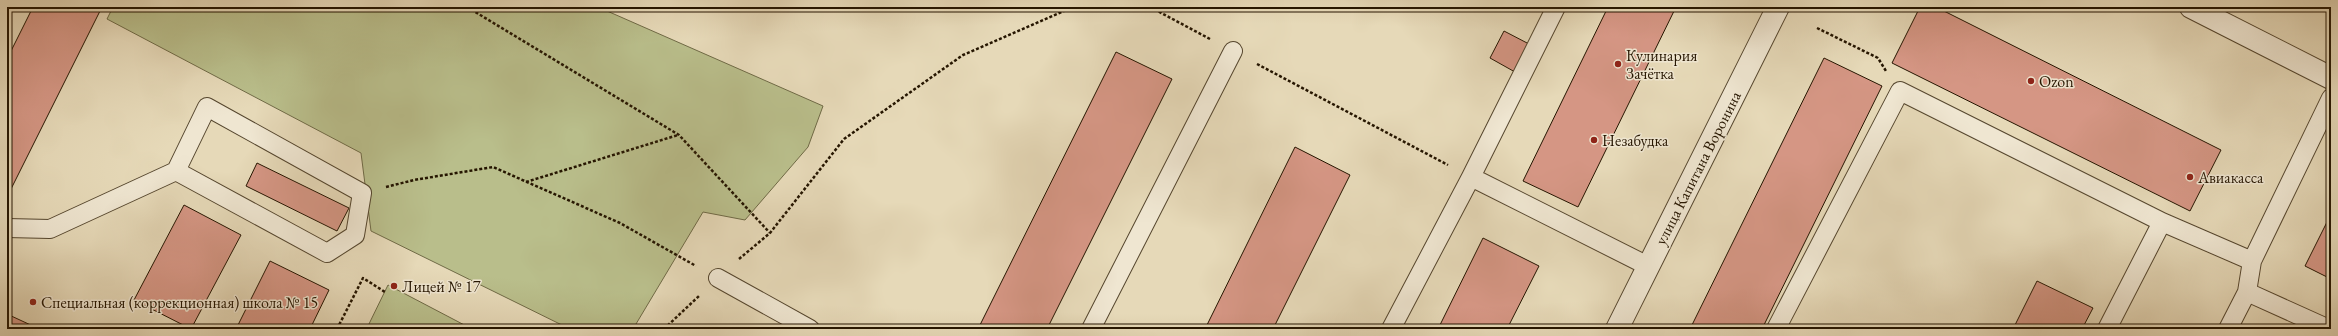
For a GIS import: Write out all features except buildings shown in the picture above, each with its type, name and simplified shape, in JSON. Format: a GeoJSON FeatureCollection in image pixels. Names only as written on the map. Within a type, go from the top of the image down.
{"type":"FeatureCollection","features":[{"type":"Feature","properties":{"kind":"street","name":"улица Капитана Воронина"},"geometry":{"type":"LineString","coordinates":[[1617,329],[1778,7]]}},
{"type":"Feature","properties":{"kind":"street"},"geometry":{"type":"LineString","coordinates":[[2191,7],[2331,78]]}},
{"type":"Feature","properties":{"kind":"lane"},"geometry":{"type":"LineString","coordinates":[[1392,329],[1471,177],[1556,7]]}},
{"type":"Feature","properties":{"kind":"lane"},"geometry":{"type":"LineString","coordinates":[[1091,329],[1233,51]]}},
{"type":"Feature","properties":{"kind":"lane"},"geometry":{"type":"LineString","coordinates":[[1776,329],[1900,91],[2162,222],[2252,261]]}},
{"type":"Feature","properties":{"kind":"lane"},"geometry":{"type":"LineString","coordinates":[[2228,329],[2247,292],[2252,261],[2331,98]]}},
{"type":"Feature","properties":{"kind":"lane"},"geometry":{"type":"LineString","coordinates":[[7,228],[50,228],[176,171],[207,107],[362,193],[355,235],[327,253],[176,171]]}},
{"type":"Feature","properties":{"kind":"lane"},"geometry":{"type":"LineString","coordinates":[[1471,177],[1648,266]]}},
{"type":"Feature","properties":{"kind":"lane"},"geometry":{"type":"LineString","coordinates":[[2106,329],[2162,222]]}},
{"type":"Feature","properties":{"kind":"lane"},"geometry":{"type":"LineString","coordinates":[[718,278],[810,329]]}},
{"type":"Feature","properties":{"kind":"lane"},"geometry":{"type":"LineString","coordinates":[[2247,292],[2329,329]]}},
{"type":"Feature","properties":{"kind":"path"},"geometry":{"type":"LineString","coordinates":[[467,7],[679,135],[770,233]]}},
{"type":"Feature","properties":{"kind":"path"},"geometry":{"type":"LineString","coordinates":[[664,329],[718,278],[770,233],[844,139],[964,55],[1073,7]]}},
{"type":"Feature","properties":{"kind":"path"},"geometry":{"type":"LineString","coordinates":[[1150,7],[1471,177]]}},
{"type":"Feature","properties":{"kind":"path"},"geometry":{"type":"LineString","coordinates":[[1817,28],[1878,58],[1900,91]]}},
{"type":"Feature","properties":{"kind":"path"},"geometry":{"type":"LineString","coordinates":[[526,182],[679,135]]}},
{"type":"Feature","properties":{"kind":"path"},"geometry":{"type":"LineString","coordinates":[[362,193],[414,180],[493,167],[620,223],[718,278]]}},
{"type":"Feature","properties":{"kind":"path"},"geometry":{"type":"LineString","coordinates":[[337,329],[363,278],[385,292]]}},
{"type":"Feature","properties":{"kind":"green space"},"geometry":{"type":"Polygon","coordinates":[[[113,7],[598,7],[823,106],[808,147],[745,220],[703,212],[633,329],[570,329],[371,231],[361,153],[107,19],[113,7]]]}},
{"type":"Feature","properties":{"kind":"green space"},"geometry":{"type":"Polygon","coordinates":[[[388,285],[472,329],[367,328],[388,285]]]}},
{"type":"Feature","properties":{"kind":"place","name":"Кулинария Зачётка"},"geometry":{"type":"Point","coordinates":[1618,64]}},
{"type":"Feature","properties":{"kind":"place","name":"Ozon"},"geometry":{"type":"Point","coordinates":[2031,81]}},
{"type":"Feature","properties":{"kind":"place","name":"Незабудка"},"geometry":{"type":"Point","coordinates":[1594,140]}},
{"type":"Feature","properties":{"kind":"place","name":"Авиакасса"},"geometry":{"type":"Point","coordinates":[2190,177]}},
{"type":"Feature","properties":{"kind":"place","name":"Лицей № 17"},"geometry":{"type":"Point","coordinates":[394,286]}},
{"type":"Feature","properties":{"kind":"place","name":"Специальная (коррекционная) школа № 15"},"geometry":{"type":"Point","coordinates":[33,302]}}]}
